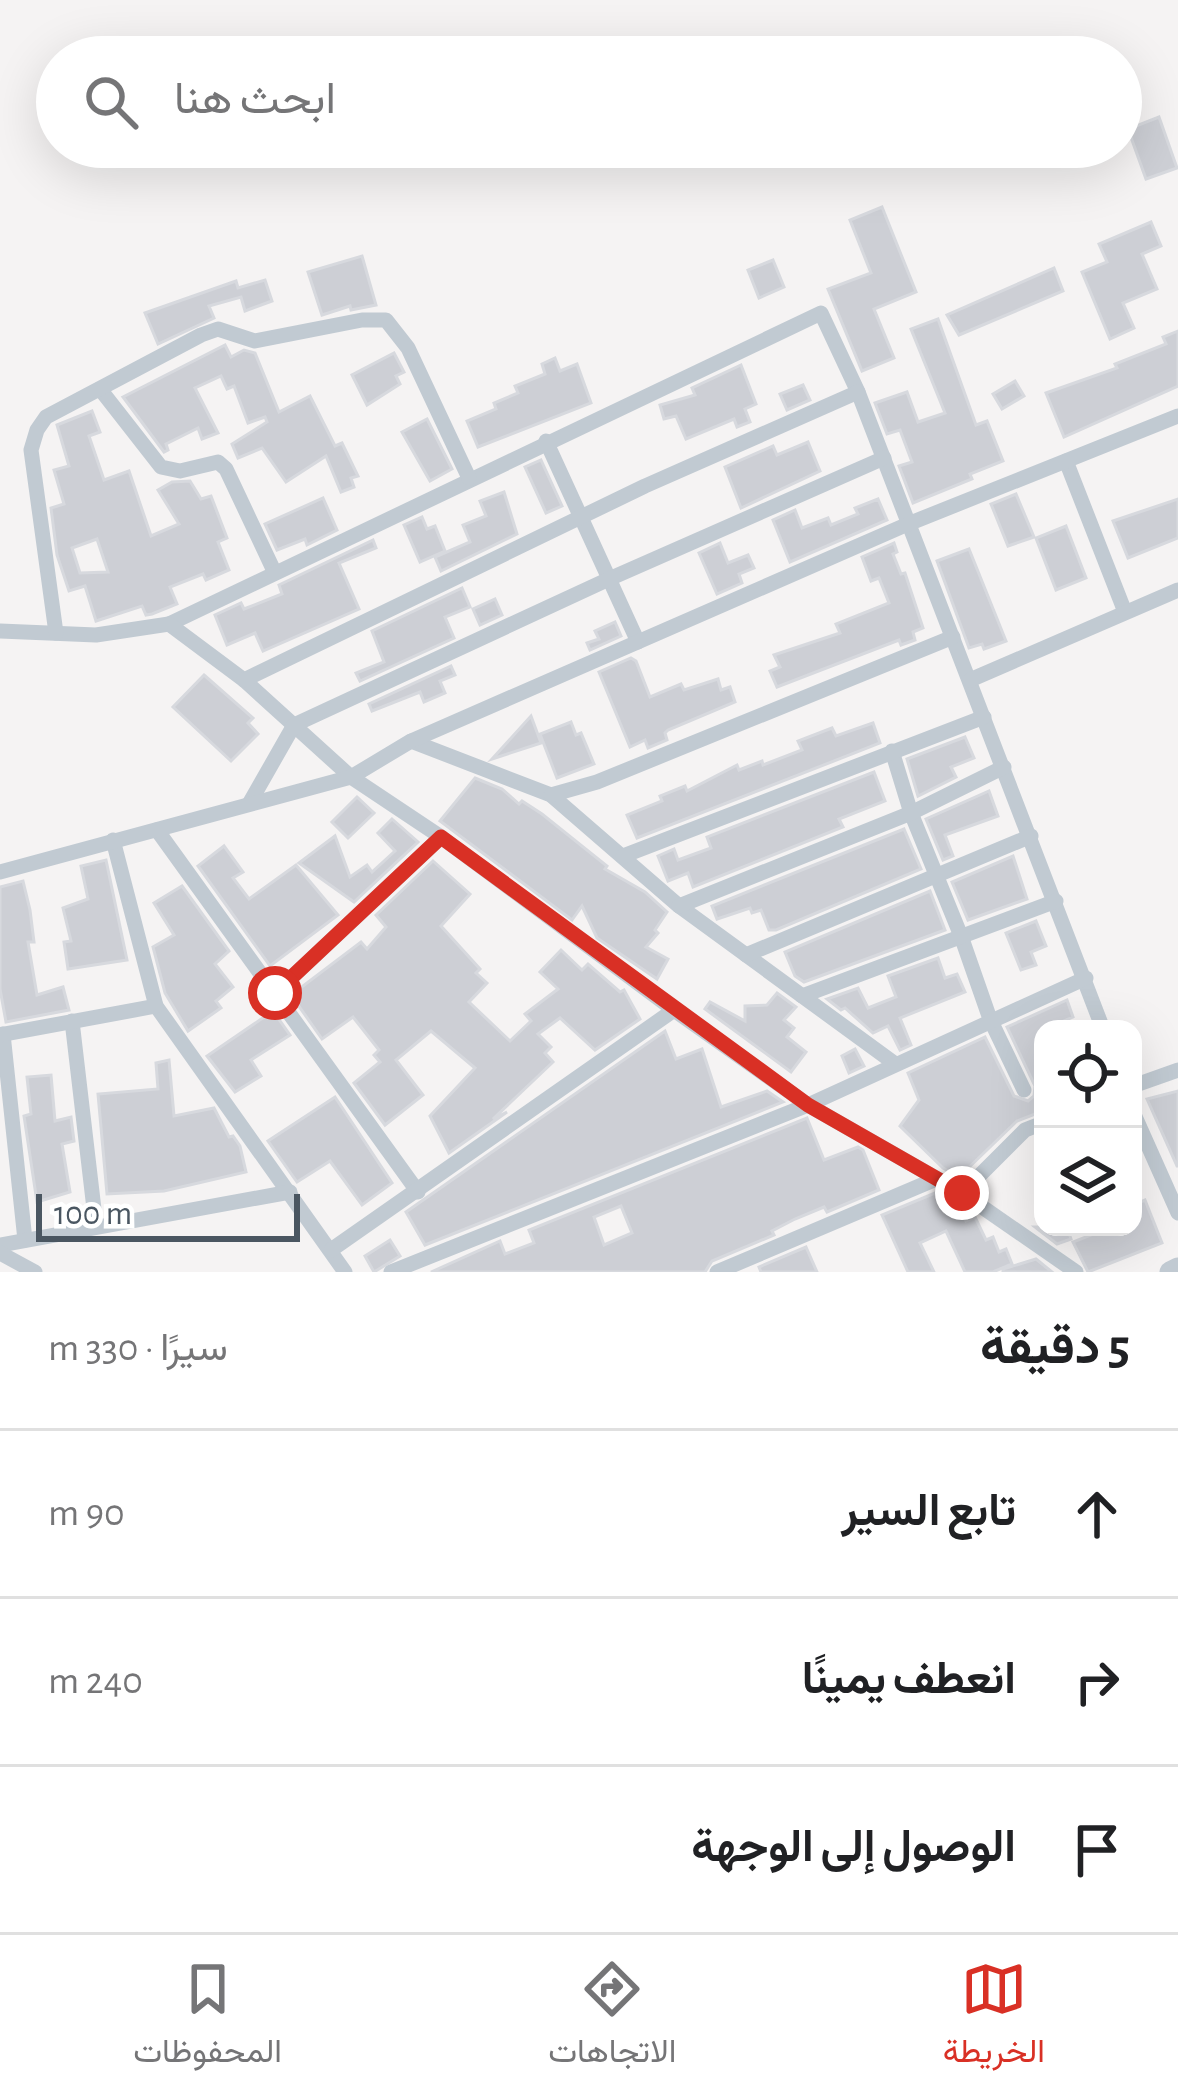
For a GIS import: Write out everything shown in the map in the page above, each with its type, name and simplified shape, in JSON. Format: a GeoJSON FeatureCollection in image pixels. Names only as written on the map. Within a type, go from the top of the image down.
{"type":"FeatureCollection","features":[{"type":"Feature","properties":{"kind":"street"},"geometry":{"type":"LineString","coordinates":[[0,631],[96,634],[169,624],[820,313],[859,392],[1100,1020]]}},
{"type":"Feature","properties":{"kind":"street"},"geometry":{"type":"LineString","coordinates":[[56,633],[31,450],[37,430],[46,417],[218,329],[255,341],[362,320],[386,320],[408,348],[470,478]]}},
{"type":"Feature","properties":{"kind":"street"},"geometry":{"type":"LineString","coordinates":[[100,388],[161,467],[180,471],[218,462],[226,469],[274,572]]}},
{"type":"Feature","properties":{"kind":"street"},"geometry":{"type":"LineString","coordinates":[[244,680],[580,518],[859,392]]}},
{"type":"Feature","properties":{"kind":"street"},"geometry":{"type":"LineString","coordinates":[[0,872],[351,776],[411,741],[908,524],[1178,416]]}},
{"type":"Feature","properties":{"kind":"street"},"geometry":{"type":"LineString","coordinates":[[546,441],[638,642]]}},
{"type":"Feature","properties":{"kind":"street"},"geometry":{"type":"LineString","coordinates":[[249,805],[294,725],[884,458]]}},
{"type":"Feature","properties":{"kind":"street"},"geometry":{"type":"LineString","coordinates":[[1066,461],[1125,612]]}},
{"type":"Feature","properties":{"kind":"street"},"geometry":{"type":"LineString","coordinates":[[970,680],[1178,590]]}},
{"type":"Feature","properties":{"kind":"street"},"geometry":{"type":"LineString","coordinates":[[169,624],[244,680],[351,776],[674,1010],[808,1105],[962,1193],[1076,1272]]}},
{"type":"Feature","properties":{"kind":"street"},"geometry":{"type":"LineString","coordinates":[[550,795],[598,782],[953,637]]}},
{"type":"Feature","properties":{"kind":"street"},"geometry":{"type":"LineString","coordinates":[[623,856],[984,717]]}},
{"type":"Feature","properties":{"kind":"street"},"geometry":{"type":"LineString","coordinates":[[411,741],[550,795],[679,905],[894,1063]]}},
{"type":"Feature","properties":{"kind":"street"},"geometry":{"type":"LineString","coordinates":[[892,751],[990,1019],[1024,1090]]}},
{"type":"Feature","properties":{"kind":"street"},"geometry":{"type":"LineString","coordinates":[[679,905],[911,813],[1004,767]]}},
{"type":"Feature","properties":{"kind":"street"},"geometry":{"type":"LineString","coordinates":[[157,830],[418,1192]]}},
{"type":"Feature","properties":{"kind":"street"},"geometry":{"type":"LineString","coordinates":[[746,955],[1030,836]]}},
{"type":"Feature","properties":{"kind":"street"},"geometry":{"type":"LineString","coordinates":[[275,993],[441,837]]}},
{"type":"Feature","properties":{"kind":"street"},"geometry":{"type":"LineString","coordinates":[[113,840],[156,1006],[345,1272]]}},
{"type":"Feature","properties":{"kind":"street"},"geometry":{"type":"LineString","coordinates":[[802,996],[1056,901]]}},
{"type":"Feature","properties":{"kind":"street"},"geometry":{"type":"LineString","coordinates":[[391,1272],[808,1105],[1087,977]]}},
{"type":"Feature","properties":{"kind":"street"},"geometry":{"type":"LineString","coordinates":[[25,1240],[1,1034],[156,1006]]}},
{"type":"Feature","properties":{"kind":"street"},"geometry":{"type":"LineString","coordinates":[[331,1250],[674,1010]]}},
{"type":"Feature","properties":{"kind":"street"},"geometry":{"type":"LineString","coordinates":[[72,1021],[96,1226]]}},
{"type":"Feature","properties":{"kind":"street"},"geometry":{"type":"LineString","coordinates":[[1142,1083],[1178,1070]]}},
{"type":"Feature","properties":{"kind":"street"},"geometry":{"type":"LineString","coordinates":[[962,1193],[1024,1130],[1034,1126]]}},
{"type":"Feature","properties":{"kind":"street"},"geometry":{"type":"LineString","coordinates":[[1140,1128],[1178,1213]]}},
{"type":"Feature","properties":{"kind":"street"},"geometry":{"type":"LineString","coordinates":[[717,1272],[737,1268],[936,1179]]}},
{"type":"Feature","properties":{"kind":"street"},"geometry":{"type":"LineString","coordinates":[[0,1249],[96,1226],[290,1192]]}},
{"type":"Feature","properties":{"kind":"street"},"geometry":{"type":"LineString","coordinates":[[0,1249],[35,1272]]}},
{"type":"Feature","properties":{"kind":"street"},"geometry":{"type":"LineString","coordinates":[[1170,1272],[1178,1268]]}},
{"type":"Feature","properties":{"kind":"building"},"geometry":{"type":"Polygon","coordinates":[[[1159,117],[1177,168],[1146,179],[1142,124],[1159,117]]]}},
{"type":"Feature","properties":{"kind":"building"},"geometry":{"type":"Polygon","coordinates":[[[882,207],[916,292],[874,309],[894,358],[862,371],[828,289],[871,273],[850,220],[882,207]]]}},
{"type":"Feature","properties":{"kind":"building"},"geometry":{"type":"Polygon","coordinates":[[[1151,222],[1161,246],[1142,254],[1157,289],[1123,303],[1134,328],[1110,339],[1082,272],[1107,262],[1099,244],[1151,222]]]}},
{"type":"Feature","properties":{"kind":"building"},"geometry":{"type":"Polygon","coordinates":[[[362,256],[376,305],[351,310],[350,306],[322,315],[308,272],[362,256]]]}},
{"type":"Feature","properties":{"kind":"building"},"geometry":{"type":"Polygon","coordinates":[[[773,260],[784,287],[759,298],[748,270],[773,260]]]}},
{"type":"Feature","properties":{"kind":"building"},"geometry":{"type":"Polygon","coordinates":[[[1054,268],[1063,291],[959,335],[947,315],[1054,268]]]}},
{"type":"Feature","properties":{"kind":"building"},"geometry":{"type":"Polygon","coordinates":[[[265,280],[272,301],[245,311],[241,297],[209,306],[214,318],[158,344],[145,313],[236,281],[238,288],[265,280]]]}},
{"type":"Feature","properties":{"kind":"building"},"geometry":{"type":"Polygon","coordinates":[[[938,319],[976,425],[987,421],[1003,461],[913,503],[899,466],[912,462],[900,430],[887,434],[875,403],[907,392],[918,422],[945,413],[911,329],[938,319]]]}},
{"type":"Feature","properties":{"kind":"building"},"geometry":{"type":"Polygon","coordinates":[[[1178,331],[1178,386],[1064,437],[1046,393],[1117,368],[1115,364],[1166,344],[1163,337],[1178,331]]]}},
{"type":"Feature","properties":{"kind":"building"},"geometry":{"type":"Polygon","coordinates":[[[225,345],[231,357],[244,350],[255,353],[279,412],[310,396],[335,446],[342,443],[358,476],[351,478],[354,487],[341,492],[326,456],[286,482],[262,448],[238,458],[232,444],[267,422],[265,417],[248,423],[234,386],[227,389],[221,376],[195,388],[218,433],[202,439],[198,428],[166,444],[164,452],[123,397],[225,345]]]}},
{"type":"Feature","properties":{"kind":"building"},"geometry":{"type":"Polygon","coordinates":[[[394,353],[404,372],[396,376],[400,384],[367,405],[352,375],[394,353]]]}},
{"type":"Feature","properties":{"kind":"building"},"geometry":{"type":"Polygon","coordinates":[[[555,358],[560,371],[577,364],[591,403],[478,447],[467,421],[518,393],[515,386],[545,374],[542,364],[555,358]]]}},
{"type":"Feature","properties":{"kind":"building"},"geometry":{"type":"Polygon","coordinates":[[[741,365],[756,404],[745,409],[750,422],[737,427],[734,419],[686,439],[676,416],[664,419],[660,405],[695,395],[692,388],[741,365]]]}},
{"type":"Feature","properties":{"kind":"building"},"geometry":{"type":"Polygon","coordinates":[[[1015,381],[1024,396],[1002,409],[993,394],[1015,381]]]}},
{"type":"Feature","properties":{"kind":"building"},"geometry":{"type":"Polygon","coordinates":[[[803,385],[810,400],[787,410],[780,394],[803,385]]]}},
{"type":"Feature","properties":{"kind":"building"},"geometry":{"type":"Polygon","coordinates":[[[92,411],[100,432],[89,436],[104,480],[129,471],[151,536],[179,524],[158,490],[172,482],[190,481],[201,499],[211,496],[227,538],[218,542],[229,570],[170,587],[177,604],[152,614],[146,615],[142,606],[96,621],[85,586],[69,591],[57,555],[51,508],[64,504],[54,470],[69,466],[57,425],[92,411]],[[97,539],[72,548],[80,573],[108,572],[97,539]]]}},
{"type":"Feature","properties":{"kind":"building"},"geometry":{"type":"Polygon","coordinates":[[[427,419],[452,469],[430,481],[402,432],[427,419]]]}},
{"type":"Feature","properties":{"kind":"building"},"geometry":{"type":"Polygon","coordinates":[[[808,442],[820,471],[741,508],[725,467],[773,446],[777,455],[808,442]]]}},
{"type":"Feature","properties":{"kind":"building"},"geometry":{"type":"Polygon","coordinates":[[[541,460],[562,506],[546,513],[525,467],[541,460]]]}},
{"type":"Feature","properties":{"kind":"building"},"geometry":{"type":"Polygon","coordinates":[[[504,492],[517,534],[441,571],[435,557],[470,542],[463,525],[486,516],[480,501],[504,492]]]}},
{"type":"Feature","properties":{"kind":"building"},"geometry":{"type":"Polygon","coordinates":[[[1016,494],[1034,537],[1008,546],[991,504],[1016,494]]]}},
{"type":"Feature","properties":{"kind":"building"},"geometry":{"type":"Polygon","coordinates":[[[323,498],[337,530],[307,545],[305,539],[277,550],[265,524],[323,498]]]}},
{"type":"Feature","properties":{"kind":"building"},"geometry":{"type":"Polygon","coordinates":[[[878,499],[887,520],[790,562],[773,520],[795,510],[802,528],[828,518],[831,525],[878,499]]]}},
{"type":"Feature","properties":{"kind":"building"},"geometry":{"type":"Polygon","coordinates":[[[1178,499],[1178,538],[1128,558],[1113,521],[1178,499]]]}},
{"type":"Feature","properties":{"kind":"building"},"geometry":{"type":"Polygon","coordinates":[[[422,517],[427,529],[435,526],[445,551],[420,562],[404,525],[422,517]]]}},
{"type":"Feature","properties":{"kind":"building"},"geometry":{"type":"Polygon","coordinates":[[[1066,526],[1086,578],[1056,590],[1036,538],[1066,526]]]}},
{"type":"Feature","properties":{"kind":"building"},"geometry":{"type":"Polygon","coordinates":[[[373,540],[376,548],[339,563],[359,609],[263,651],[255,633],[227,645],[215,615],[241,603],[244,609],[282,594],[279,585],[373,540]]]}},
{"type":"Feature","properties":{"kind":"building"},"geometry":{"type":"Polygon","coordinates":[[[720,543],[728,563],[748,555],[754,568],[739,574],[742,583],[717,594],[699,553],[720,543]]]}},
{"type":"Feature","properties":{"kind":"building"},"geometry":{"type":"Polygon","coordinates":[[[894,543],[897,552],[893,554],[901,574],[905,573],[923,628],[913,632],[915,640],[901,645],[899,640],[777,687],[770,671],[780,667],[774,655],[840,633],[836,624],[889,603],[879,578],[871,581],[862,557],[894,543]]]}},
{"type":"Feature","properties":{"kind":"building"},"geometry":{"type":"Polygon","coordinates":[[[969,549],[1006,641],[984,649],[982,644],[969,648],[937,561],[969,549]]]}},
{"type":"Feature","properties":{"kind":"building"},"geometry":{"type":"Polygon","coordinates":[[[462,588],[470,607],[445,617],[454,638],[360,681],[356,673],[384,662],[372,631],[462,588]]]}},
{"type":"Feature","properties":{"kind":"building"},"geometry":{"type":"Polygon","coordinates":[[[495,599],[502,615],[480,625],[473,609],[495,599]]]}},
{"type":"Feature","properties":{"kind":"building"},"geometry":{"type":"Polygon","coordinates":[[[615,622],[621,636],[590,650],[587,643],[599,639],[595,631],[615,622]]]}},
{"type":"Feature","properties":{"kind":"building"},"geometry":{"type":"Polygon","coordinates":[[[631,658],[650,697],[681,684],[684,690],[718,679],[721,690],[730,687],[735,702],[668,730],[667,740],[648,748],[645,740],[630,747],[599,672],[631,658]]]}},
{"type":"Feature","properties":{"kind":"building"},"geometry":{"type":"Polygon","coordinates":[[[451,666],[455,675],[440,681],[445,693],[424,702],[420,692],[372,711],[369,704],[451,666]]]}},
{"type":"Feature","properties":{"kind":"building"},"geometry":{"type":"Polygon","coordinates":[[[204,675],[253,718],[248,723],[258,734],[231,761],[173,707],[204,675]]]}},
{"type":"Feature","properties":{"kind":"building"},"geometry":{"type":"Polygon","coordinates":[[[531,716],[541,743],[492,759],[531,716]]]}},
{"type":"Feature","properties":{"kind":"building"},"geometry":{"type":"Polygon","coordinates":[[[571,722],[594,764],[557,778],[540,734],[571,722]]]}},
{"type":"Feature","properties":{"kind":"building"},"geometry":{"type":"Polygon","coordinates":[[[873,723],[880,743],[637,838],[627,815],[662,801],[660,796],[685,786],[687,791],[737,765],[739,770],[762,761],[763,765],[802,750],[798,741],[832,728],[836,736],[873,723]]]}},
{"type":"Feature","properties":{"kind":"building"},"geometry":{"type":"Polygon","coordinates":[[[965,737],[974,758],[951,767],[956,777],[918,796],[907,759],[965,737]]]}},
{"type":"Feature","properties":{"kind":"building"},"geometry":{"type":"Polygon","coordinates":[[[874,772],[885,801],[839,819],[843,827],[693,887],[688,873],[668,881],[658,856],[674,849],[678,860],[711,848],[707,837],[874,772]]]}},
{"type":"Feature","properties":{"kind":"building"},"geometry":{"type":"Polygon","coordinates":[[[475,778],[542,814],[605,869],[645,892],[667,912],[646,947],[668,959],[657,979],[597,938],[582,906],[572,920],[440,821],[475,778]]]}},
{"type":"Feature","properties":{"kind":"building"},"geometry":{"type":"Polygon","coordinates":[[[989,791],[998,816],[945,835],[953,856],[943,860],[926,819],[989,791]]]}},
{"type":"Feature","properties":{"kind":"building"},"geometry":{"type":"Polygon","coordinates":[[[357,797],[374,813],[348,838],[332,822],[357,797]]]}},
{"type":"Feature","properties":{"kind":"building"},"geometry":{"type":"Polygon","coordinates":[[[392,819],[418,842],[354,902],[299,863],[335,836],[350,877],[367,865],[372,872],[395,851],[378,833],[392,819]]]}},
{"type":"Feature","properties":{"kind":"building"},"geometry":{"type":"Polygon","coordinates":[[[904,829],[921,869],[776,930],[769,930],[761,910],[752,913],[750,908],[717,919],[712,906],[904,829]]]}},
{"type":"Feature","properties":{"kind":"building"},"geometry":{"type":"Polygon","coordinates":[[[224,846],[243,872],[233,878],[249,899],[296,865],[338,915],[270,966],[198,866],[224,846]]]}},
{"type":"Feature","properties":{"kind":"building"},"geometry":{"type":"Polygon","coordinates":[[[1013,856],[1027,899],[968,920],[952,882],[1013,856]]]}},
{"type":"Feature","properties":{"kind":"building"},"geometry":{"type":"Polygon","coordinates":[[[106,860],[127,960],[68,969],[64,942],[71,941],[63,908],[88,899],[81,866],[106,860]]]}},
{"type":"Feature","properties":{"kind":"building"},"geometry":{"type":"Polygon","coordinates":[[[433,861],[470,894],[441,926],[487,983],[469,1002],[510,1041],[531,1021],[525,1014],[558,989],[540,972],[561,950],[582,970],[588,964],[620,992],[624,990],[640,1019],[595,1050],[560,1018],[538,1034],[551,1047],[545,1053],[553,1062],[493,1119],[507,1112],[449,1153],[430,1116],[475,1068],[431,1031],[396,1060],[423,1095],[385,1125],[354,1083],[380,1062],[374,1055],[379,1050],[353,1017],[322,1039],[291,995],[361,942],[367,949],[386,927],[376,915],[433,861]]]}},
{"type":"Feature","properties":{"kind":"building"},"geometry":{"type":"Polygon","coordinates":[[[23,881],[37,995],[63,987],[69,1010],[6,1022],[0,989],[0,887],[23,881]]]}},
{"type":"Feature","properties":{"kind":"building"},"geometry":{"type":"Polygon","coordinates":[[[182,886],[229,951],[215,964],[233,987],[216,1001],[221,1008],[188,1031],[165,993],[153,947],[174,935],[154,903],[182,886]]]}},
{"type":"Feature","properties":{"kind":"building"},"geometry":{"type":"Polygon","coordinates":[[[930,891],[945,930],[804,982],[795,976],[785,952],[930,891]]]}},
{"type":"Feature","properties":{"kind":"building"},"geometry":{"type":"Polygon","coordinates":[[[1036,921],[1046,946],[1031,952],[1036,965],[1021,970],[1006,933],[1036,921]]]}},
{"type":"Feature","properties":{"kind":"building"},"geometry":{"type":"Polygon","coordinates":[[[938,958],[945,978],[957,974],[965,992],[900,1018],[911,1045],[900,1050],[888,1026],[873,1033],[827,999],[858,988],[868,1008],[896,997],[888,976],[938,958]]]}},
{"type":"Feature","properties":{"kind":"building"},"geometry":{"type":"Polygon","coordinates":[[[777,993],[796,1007],[784,1020],[794,1028],[787,1037],[806,1052],[791,1072],[705,1009],[710,1002],[745,1021],[745,1006],[767,1005],[777,993]]]}},
{"type":"Feature","properties":{"kind":"building"},"geometry":{"type":"Polygon","coordinates":[[[1067,1000],[1073,1017],[1034,1020],[1034,1084],[1007,1027],[1067,1000]]]}},
{"type":"Feature","properties":{"kind":"building"},"geometry":{"type":"Polygon","coordinates":[[[273,1011],[290,1035],[251,1060],[261,1076],[235,1092],[207,1056],[273,1011]]]}},
{"type":"Feature","properties":{"kind":"building"},"geometry":{"type":"Polygon","coordinates":[[[665,1031],[676,1059],[702,1049],[721,1107],[767,1091],[783,1102],[425,1245],[406,1212],[665,1031]]]}},
{"type":"Feature","properties":{"kind":"building"},"geometry":{"type":"Polygon","coordinates":[[[985,1037],[1014,1096],[1028,1101],[1034,1096],[1034,1114],[1017,1121],[959,1177],[943,1168],[900,1126],[919,1100],[908,1073],[985,1037]]]}},
{"type":"Feature","properties":{"kind":"building"},"geometry":{"type":"Polygon","coordinates":[[[855,1049],[864,1066],[849,1073],[842,1056],[855,1049]]]}},
{"type":"Feature","properties":{"kind":"building"},"geometry":{"type":"Polygon","coordinates":[[[169,1060],[174,1116],[214,1108],[229,1137],[240,1146],[246,1172],[164,1191],[107,1194],[98,1094],[158,1089],[156,1063],[169,1060]]]}},
{"type":"Feature","properties":{"kind":"building"},"geometry":{"type":"Polygon","coordinates":[[[51,1075],[55,1121],[71,1117],[74,1141],[62,1144],[70,1192],[37,1202],[24,1116],[31,1114],[27,1077],[51,1075]]]}},
{"type":"Feature","properties":{"kind":"building"},"geometry":{"type":"Polygon","coordinates":[[[1178,1091],[1178,1166],[1177,1166],[1147,1099],[1178,1091]]]}},
{"type":"Feature","properties":{"kind":"building"},"geometry":{"type":"Polygon","coordinates":[[[335,1097],[392,1183],[362,1205],[330,1161],[297,1182],[268,1141],[335,1097]]]}},
{"type":"Feature","properties":{"kind":"building"},"geometry":{"type":"Polygon","coordinates":[[[807,1118],[824,1160],[858,1147],[879,1190],[827,1212],[824,1207],[795,1219],[772,1231],[774,1235],[712,1261],[705,1272],[431,1272],[500,1241],[505,1254],[534,1243],[529,1230],[807,1118]],[[621,1206],[594,1217],[604,1245],[632,1233],[621,1206]]]}},
{"type":"Feature","properties":{"kind":"building"},"geometry":{"type":"Polygon","coordinates":[[[935,1193],[944,1212],[958,1205],[966,1221],[975,1217],[986,1240],[993,1237],[999,1252],[1006,1249],[1012,1264],[993,1272],[965,1272],[946,1231],[920,1243],[934,1272],[908,1272],[882,1215],[935,1193]]]}},
{"type":"Feature","properties":{"kind":"building"},"geometry":{"type":"Polygon","coordinates":[[[1142,1201],[1162,1243],[1088,1272],[1073,1242],[1088,1236],[1142,1236],[1142,1201]]]}},
{"type":"Feature","properties":{"kind":"building"},"geometry":{"type":"Polygon","coordinates":[[[1047,1236],[1070,1236],[1071,1239],[1057,1244],[1047,1236]]]}},
{"type":"Feature","properties":{"kind":"building"},"geometry":{"type":"Polygon","coordinates":[[[390,1240],[400,1256],[374,1272],[365,1256],[390,1240]]]}},
{"type":"Feature","properties":{"kind":"building"},"geometry":{"type":"Polygon","coordinates":[[[806,1247],[817,1272],[761,1272],[759,1267],[806,1247]]]}},
{"type":"Feature","properties":{"kind":"building"},"geometry":{"type":"Polygon","coordinates":[[[1036,1259],[1052,1272],[1003,1272],[1003,1269],[1036,1259]]]}},
{"type":"Feature","properties":{"kind":"route"},"geometry":{"type":"LineString","coordinates":[[275,993],[441,837],[808,1105],[962,1193]]}}]}
